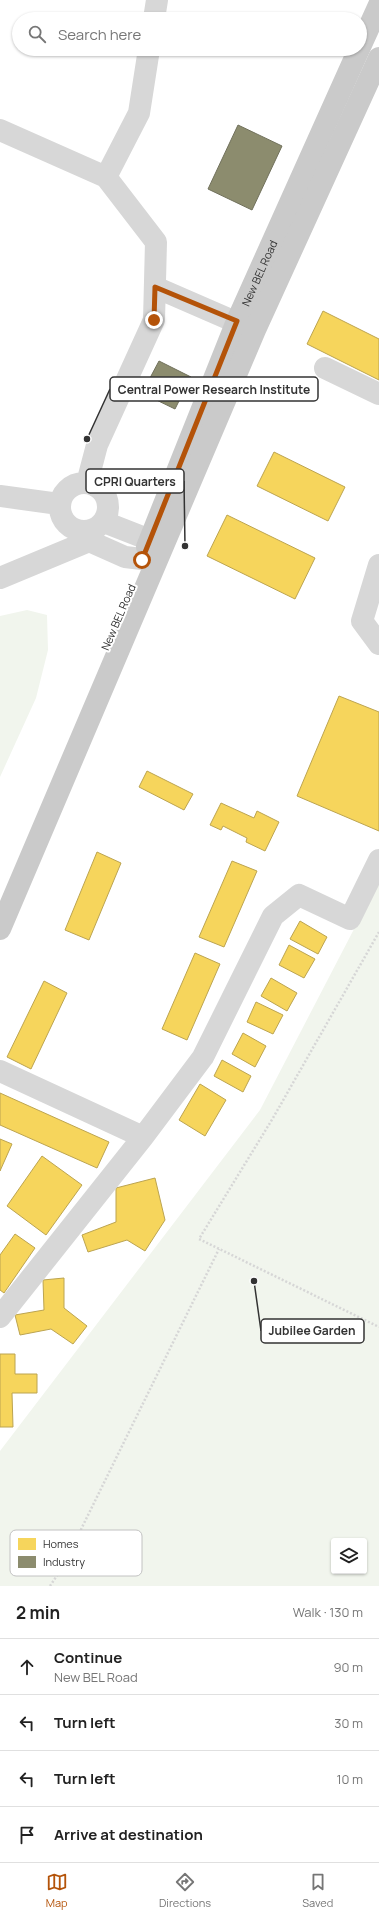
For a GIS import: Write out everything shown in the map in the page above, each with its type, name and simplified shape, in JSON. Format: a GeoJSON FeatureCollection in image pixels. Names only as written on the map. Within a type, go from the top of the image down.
{"type":"FeatureCollection","features":[{"type":"Feature","properties":{"kind":"main road","name":"New BEL Road"},"geometry":{"type":"LineString","coordinates":[[367,32],[379,5]]}},
{"type":"Feature","properties":{"kind":"main road","name":"New BEL Road"},"geometry":{"type":"LineString","coordinates":[[0,929],[357,56]]}},
{"type":"Feature","properties":{"kind":"main road"},"geometry":{"type":"LineString","coordinates":[[246,326],[379,58]]}},
{"type":"Feature","properties":{"kind":"main road","name":"New BEL Road"},"geometry":{"type":"LineString","coordinates":[[0,898],[146,550],[246,326]]}},
{"type":"Feature","properties":{"kind":"lane"},"geometry":{"type":"LineString","coordinates":[[155,12],[157,0]]}},
{"type":"Feature","properties":{"kind":"lane"},"geometry":{"type":"LineString","coordinates":[[106,177],[139,113],[148,56]]}},
{"type":"Feature","properties":{"kind":"lane"},"geometry":{"type":"LineString","coordinates":[[0,130],[106,177],[156,242],[154,320],[96,445],[87,483]]}},
{"type":"Feature","properties":{"kind":"lane"},"geometry":{"type":"LineString","coordinates":[[155,287],[246,326]]}},
{"type":"Feature","properties":{"kind":"lane"},"geometry":{"type":"LineString","coordinates":[[325,368],[379,394]]}},
{"type":"Feature","properties":{"kind":"lane"},"geometry":{"type":"LineString","coordinates":[[79,483],[87,483],[95,486],[106,498],[108,514],[104,522],[91,531],[75,530],[63,520],[59,504],[66,490],[79,483]]}},
{"type":"Feature","properties":{"kind":"lane"},"geometry":{"type":"LineString","coordinates":[[0,496],[59,504]]}},
{"type":"Feature","properties":{"kind":"lane"},"geometry":{"type":"LineString","coordinates":[[104,522],[146,550]]}},
{"type":"Feature","properties":{"kind":"lane"},"geometry":{"type":"LineString","coordinates":[[0,578],[89,541],[126,557],[146,550]]}},
{"type":"Feature","properties":{"kind":"lane"},"geometry":{"type":"LineString","coordinates":[[379,565],[362,621],[379,644]]}},
{"type":"Feature","properties":{"kind":"lane"},"geometry":{"type":"LineString","coordinates":[[0,1317],[143,1137],[203,1057],[273,916],[299,895],[350,918],[379,860]]}},
{"type":"Feature","properties":{"kind":"lane"},"geometry":{"type":"LineString","coordinates":[[0,1071],[143,1137]]}},
{"type":"Feature","properties":{"kind":"path"},"geometry":{"type":"LineString","coordinates":[[379,932],[273,1118],[199,1239],[379,1327]]}},
{"type":"Feature","properties":{"kind":"path"},"geometry":{"type":"LineString","coordinates":[[81,1530],[220,1248]]}},
{"type":"Feature","properties":{"kind":"path"},"geometry":{"type":"LineString","coordinates":[[50,1586],[57,1576]]}},
{"type":"Feature","properties":{"kind":"shaded area"},"geometry":{"type":"Polygon","coordinates":[[[27,610],[47,615],[48,650],[36,698],[0,777],[0,616],[27,610]]]}},
{"type":"Feature","properties":{"kind":"shaded area"},"geometry":{"type":"Polygon","coordinates":[[[379,881],[379,1586],[0,1586],[0,1451],[260,1110],[379,881]]]}},
{"type":"Feature","properties":{"kind":"building: Homes"},"geometry":{"type":"Polygon","coordinates":[[[323,311],[379,339],[379,380],[307,344],[323,311]]]}},
{"type":"Feature","properties":{"kind":"building: Homes"},"geometry":{"type":"Polygon","coordinates":[[[274,452],[345,487],[328,521],[257,486],[274,452]]]}},
{"type":"Feature","properties":{"kind":"building: Homes"},"geometry":{"type":"Polygon","coordinates":[[[227,515],[315,558],[295,599],[207,556],[227,515]]]}},
{"type":"Feature","properties":{"kind":"building: Homes"},"geometry":{"type":"Polygon","coordinates":[[[339,696],[379,712],[379,831],[297,796],[339,696]]]}},
{"type":"Feature","properties":{"kind":"building: Homes"},"geometry":{"type":"Polygon","coordinates":[[[147,771],[193,794],[184,810],[139,787],[147,771]]]}},
{"type":"Feature","properties":{"kind":"building: Homes"},"geometry":{"type":"Polygon","coordinates":[[[221,803],[254,818],[257,811],[279,822],[265,851],[246,842],[247,838],[223,826],[221,830],[210,825],[221,803]]]}},
{"type":"Feature","properties":{"kind":"building: Homes"},"geometry":{"type":"Polygon","coordinates":[[[97,852],[121,863],[89,940],[65,930],[97,852]]]}},
{"type":"Feature","properties":{"kind":"building: Homes"},"geometry":{"type":"Polygon","coordinates":[[[232,861],[257,871],[224,947],[199,937],[232,861]]]}},
{"type":"Feature","properties":{"kind":"building: Homes"},"geometry":{"type":"Polygon","coordinates":[[[300,921],[327,937],[318,954],[290,939],[300,921]]]}},
{"type":"Feature","properties":{"kind":"building: Homes"},"geometry":{"type":"Polygon","coordinates":[[[289,945],[315,959],[304,978],[279,965],[289,945]]]}},
{"type":"Feature","properties":{"kind":"building: Homes"},"geometry":{"type":"Polygon","coordinates":[[[195,953],[220,964],[187,1040],[162,1029],[195,953]]]}},
{"type":"Feature","properties":{"kind":"building: Homes"},"geometry":{"type":"Polygon","coordinates":[[[271,978],[297,993],[287,1011],[261,996],[271,978]]]}},
{"type":"Feature","properties":{"kind":"building: Homes"},"geometry":{"type":"Polygon","coordinates":[[[44,981],[67,993],[31,1069],[7,1057],[44,981]]]}},
{"type":"Feature","properties":{"kind":"building: Homes"},"geometry":{"type":"Polygon","coordinates":[[[256,1002],[283,1015],[273,1034],[247,1022],[256,1002]]]}},
{"type":"Feature","properties":{"kind":"building: Homes"},"geometry":{"type":"Polygon","coordinates":[[[243,1033],[266,1046],[255,1067],[232,1054],[243,1033]]]}},
{"type":"Feature","properties":{"kind":"building: Homes"},"geometry":{"type":"Polygon","coordinates":[[[222,1060],[251,1076],[243,1092],[214,1076],[222,1060]]]}},
{"type":"Feature","properties":{"kind":"building: Homes"},"geometry":{"type":"Polygon","coordinates":[[[200,1084],[226,1100],[205,1136],[179,1120],[200,1084]]]}},
{"type":"Feature","properties":{"kind":"building: Homes"},"geometry":{"type":"Polygon","coordinates":[[[0,1093],[109,1142],[97,1168],[0,1125],[0,1093]]]}},
{"type":"Feature","properties":{"kind":"building: Homes"},"geometry":{"type":"Polygon","coordinates":[[[0,1139],[12,1144],[0,1171],[0,1139]]]}},
{"type":"Feature","properties":{"kind":"building: Homes"},"geometry":{"type":"Polygon","coordinates":[[[42,1156],[82,1185],[46,1235],[7,1206],[42,1156]]]}},
{"type":"Feature","properties":{"kind":"building: Homes"},"geometry":{"type":"Polygon","coordinates":[[[155,1178],[165,1220],[145,1251],[127,1240],[88,1252],[82,1235],[116,1222],[116,1188],[155,1178]]]}},
{"type":"Feature","properties":{"kind":"building: Homes"},"geometry":{"type":"Polygon","coordinates":[[[15,1234],[35,1248],[4,1293],[0,1290],[0,1255],[15,1234]]]}},
{"type":"Feature","properties":{"kind":"building: Homes"},"geometry":{"type":"Polygon","coordinates":[[[64,1278],[64,1308],[87,1326],[73,1344],[51,1329],[20,1335],[15,1315],[44,1310],[43,1280],[64,1278]]]}},
{"type":"Feature","properties":{"kind":"building: Homes"},"geometry":{"type":"Polygon","coordinates":[[[0,1354],[15,1354],[15,1374],[37,1374],[37,1393],[12,1393],[13,1427],[0,1427],[0,1354]]]}},
{"type":"Feature","properties":{"kind":"building: Industry"},"geometry":{"type":"Polygon","coordinates":[[[238,125],[282,146],[252,210],[208,189],[238,125]]]}},
{"type":"Feature","properties":{"kind":"building: Industry"},"geometry":{"type":"Polygon","coordinates":[[[159,361],[191,377],[175,409],[142,393],[159,361]]]}},
{"type":"Feature","properties":{"kind":"place","name":"Central Power Research Institute"},"geometry":{"type":"Point","coordinates":[87,439]}},
{"type":"Feature","properties":{"kind":"place","name":"CPRI Quarters"},"geometry":{"type":"Point","coordinates":[185,546]}},
{"type":"Feature","properties":{"kind":"place","name":"Jubilee Garden"},"geometry":{"type":"Point","coordinates":[254,1281]}},
{"type":"Feature","properties":{"kind":"route"},"geometry":{"type":"LineString","coordinates":[[142,560],[237,321],[155,287],[154,320]]}}]}
